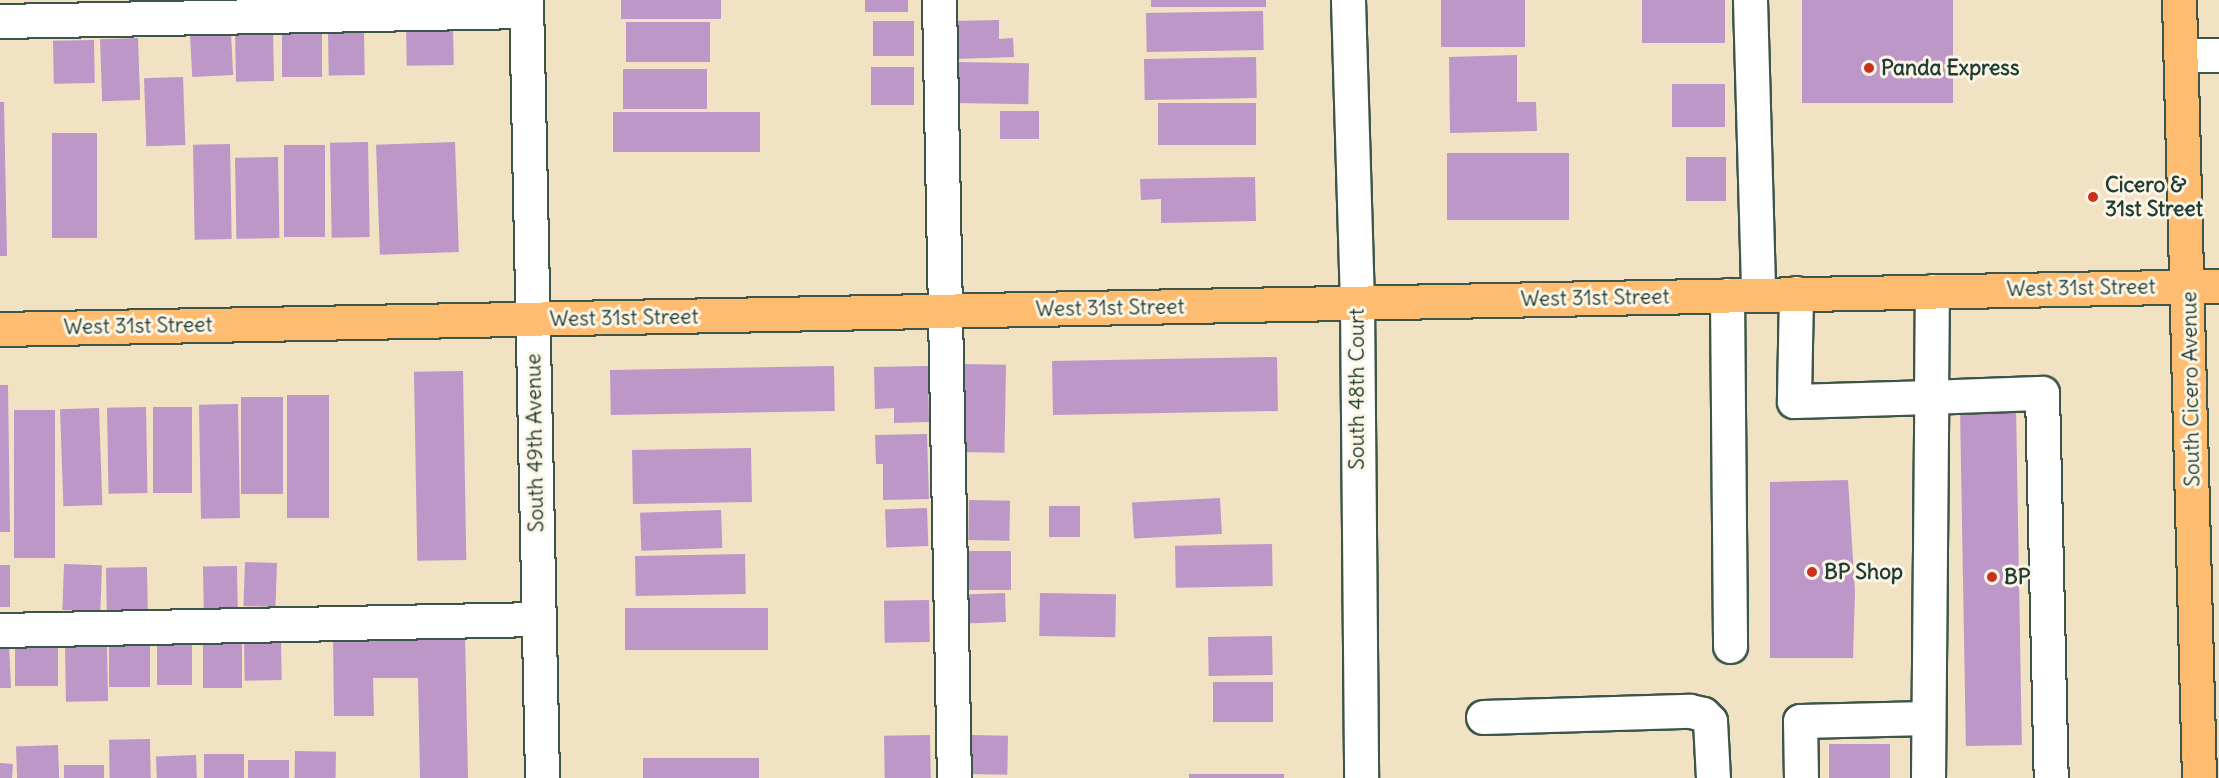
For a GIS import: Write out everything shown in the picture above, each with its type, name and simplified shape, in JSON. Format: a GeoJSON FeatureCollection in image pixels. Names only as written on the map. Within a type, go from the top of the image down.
{"type":"FeatureCollection","features":[{"type":"Feature","properties":{"kind":"main road","name":"South Cicero Avenue"},"geometry":{"type":"LineString","coordinates":[[2180,0],[2181,55],[2204,286],[2199,778]]}},
{"type":"Feature","properties":{"kind":"main road","name":"West 31st Street"},"geometry":{"type":"LineString","coordinates":[[0,329],[2204,286]]}},
{"type":"Feature","properties":{"kind":"street"},"geometry":{"type":"LineString","coordinates":[[939,0],[954,778]]}},
{"type":"Feature","properties":{"kind":"street","name":"South 48th Court"},"geometry":{"type":"LineString","coordinates":[[1348,0],[1357,302],[1361,778]]}},
{"type":"Feature","properties":{"kind":"street"},"geometry":{"type":"LineString","coordinates":[[1730,646],[1743,294],[1750,0]]}},
{"type":"Feature","properties":{"kind":"street"},"geometry":{"type":"LineString","coordinates":[[0,21],[526,6]]}},
{"type":"Feature","properties":{"kind":"street","name":"South 49th Avenue"},"geometry":{"type":"LineString","coordinates":[[526,6],[542,778]]}},
{"type":"Feature","properties":{"kind":"street"},"geometry":{"type":"LineString","coordinates":[[2181,55],[2219,55]]}},
{"type":"Feature","properties":{"kind":"street"},"geometry":{"type":"LineString","coordinates":[[1928,778],[1932,291]]}},
{"type":"Feature","properties":{"kind":"street"},"geometry":{"type":"LineString","coordinates":[[1796,293],[1794,402],[2042,393],[2051,778]]}},
{"type":"Feature","properties":{"kind":"street"},"geometry":{"type":"LineString","coordinates":[[0,630],[539,619]]}},
{"type":"Feature","properties":{"kind":"street"},"geometry":{"type":"LineString","coordinates":[[1483,717],[1690,711],[1703,714],[1710,721],[1713,778]]}},
{"type":"Feature","properties":{"kind":"street"},"geometry":{"type":"LineString","coordinates":[[1801,778],[1800,721],[1927,718]]}},
{"type":"Feature","properties":{"kind":"building"},"geometry":{"type":"Polygon","coordinates":[[[621,0],[721,0],[721,19],[621,19],[621,0]]]}},
{"type":"Feature","properties":{"kind":"building"},"geometry":{"type":"Polygon","coordinates":[[[865,0],[908,0],[908,12],[865,12],[865,0]]]}},
{"type":"Feature","properties":{"kind":"building"},"geometry":{"type":"Polygon","coordinates":[[[1151,0],[1266,0],[1266,7],[1151,7],[1151,0]]]}},
{"type":"Feature","properties":{"kind":"building"},"geometry":{"type":"Polygon","coordinates":[[[1441,0],[1525,0],[1525,47],[1441,47],[1441,0]]]}},
{"type":"Feature","properties":{"kind":"building"},"geometry":{"type":"Polygon","coordinates":[[[1642,0],[1725,0],[1725,43],[1642,43],[1642,0]]]}},
{"type":"Feature","properties":{"kind":"building"},"geometry":{"type":"Polygon","coordinates":[[[1802,0],[1953,0],[1953,103],[1802,103],[1802,0]]]}},
{"type":"Feature","properties":{"kind":"building"},"geometry":{"type":"Polygon","coordinates":[[[1263,11],[1264,50],[1147,52],[1146,13],[1263,11]]]}},
{"type":"Feature","properties":{"kind":"building"},"geometry":{"type":"Polygon","coordinates":[[[999,20],[999,39],[1013,38],[1014,57],[955,59],[954,21],[999,20]]]}},
{"type":"Feature","properties":{"kind":"building"},"geometry":{"type":"Polygon","coordinates":[[[873,21],[914,21],[914,56],[873,56],[873,21]]]}},
{"type":"Feature","properties":{"kind":"building"},"geometry":{"type":"Polygon","coordinates":[[[626,22],[710,22],[710,62],[626,62],[626,22]]]}},
{"type":"Feature","properties":{"kind":"building"},"geometry":{"type":"Polygon","coordinates":[[[453,23],[454,65],[407,66],[406,24],[453,23]]]}},
{"type":"Feature","properties":{"kind":"building"},"geometry":{"type":"Polygon","coordinates":[[[273,28],[274,81],[236,82],[235,29],[273,28]]]}},
{"type":"Feature","properties":{"kind":"building"},"geometry":{"type":"Polygon","coordinates":[[[282,29],[322,29],[322,77],[282,77],[282,29]]]}},
{"type":"Feature","properties":{"kind":"building"},"geometry":{"type":"Polygon","coordinates":[[[364,32],[365,75],[329,76],[328,33],[364,32]]]}},
{"type":"Feature","properties":{"kind":"building"},"geometry":{"type":"Polygon","coordinates":[[[231,33],[233,75],[192,77],[190,35],[231,33]]]}},
{"type":"Feature","properties":{"kind":"building"},"geometry":{"type":"Polygon","coordinates":[[[138,38],[140,100],[102,101],[100,39],[138,38]]]}},
{"type":"Feature","properties":{"kind":"building"},"geometry":{"type":"Polygon","coordinates":[[[94,40],[95,83],[54,84],[53,41],[94,40]]]}},
{"type":"Feature","properties":{"kind":"building"},"geometry":{"type":"Polygon","coordinates":[[[1517,55],[1517,102],[1536,102],[1537,131],[1450,133],[1449,57],[1517,55]]]}},
{"type":"Feature","properties":{"kind":"building"},"geometry":{"type":"Polygon","coordinates":[[[1256,57],[1257,98],[1145,100],[1144,59],[1256,57]]]}},
{"type":"Feature","properties":{"kind":"building"},"geometry":{"type":"Polygon","coordinates":[[[956,62],[1029,63],[1028,104],[955,103],[956,62]]]}},
{"type":"Feature","properties":{"kind":"building"},"geometry":{"type":"Polygon","coordinates":[[[871,67],[914,67],[914,105],[871,105],[871,67]]]}},
{"type":"Feature","properties":{"kind":"building"},"geometry":{"type":"Polygon","coordinates":[[[623,69],[707,69],[707,109],[623,109],[623,69]]]}},
{"type":"Feature","properties":{"kind":"building"},"geometry":{"type":"Polygon","coordinates":[[[183,77],[185,145],[146,146],[144,78],[183,77]]]}},
{"type":"Feature","properties":{"kind":"building"},"geometry":{"type":"Polygon","coordinates":[[[1672,84],[1725,84],[1725,127],[1672,127],[1672,84]]]}},
{"type":"Feature","properties":{"kind":"building"},"geometry":{"type":"Polygon","coordinates":[[[0,102],[4,102],[7,256],[0,256],[0,102]]]}},
{"type":"Feature","properties":{"kind":"building"},"geometry":{"type":"Polygon","coordinates":[[[1158,103],[1256,103],[1256,145],[1158,145],[1158,103]]]}},
{"type":"Feature","properties":{"kind":"building"},"geometry":{"type":"Polygon","coordinates":[[[1000,111],[1039,111],[1039,139],[1000,139],[1000,111]]]}},
{"type":"Feature","properties":{"kind":"building"},"geometry":{"type":"Polygon","coordinates":[[[613,112],[760,112],[760,152],[613,152],[613,112]]]}},
{"type":"Feature","properties":{"kind":"building"},"geometry":{"type":"Polygon","coordinates":[[[52,133],[97,133],[97,238],[52,238],[52,133]]]}},
{"type":"Feature","properties":{"kind":"building"},"geometry":{"type":"Polygon","coordinates":[[[368,142],[370,237],[332,238],[330,143],[368,142]]]}},
{"type":"Feature","properties":{"kind":"building"},"geometry":{"type":"Polygon","coordinates":[[[455,142],[459,252],[380,255],[376,145],[455,142]]]}},
{"type":"Feature","properties":{"kind":"building"},"geometry":{"type":"Polygon","coordinates":[[[230,144],[232,239],[195,240],[193,145],[230,144]]]}},
{"type":"Feature","properties":{"kind":"building"},"geometry":{"type":"Polygon","coordinates":[[[284,145],[325,145],[325,237],[284,237],[284,145]]]}},
{"type":"Feature","properties":{"kind":"building"},"geometry":{"type":"Polygon","coordinates":[[[1447,153],[1569,153],[1569,220],[1447,220],[1447,153]]]}},
{"type":"Feature","properties":{"kind":"building"},"geometry":{"type":"Polygon","coordinates":[[[278,157],[279,238],[236,239],[235,158],[278,157]]]}},
{"type":"Feature","properties":{"kind":"building"},"geometry":{"type":"Polygon","coordinates":[[[1686,157],[1726,157],[1726,201],[1686,201],[1686,157]]]}},
{"type":"Feature","properties":{"kind":"building"},"geometry":{"type":"Polygon","coordinates":[[[1255,177],[1256,221],[1161,223],[1161,199],[1141,200],[1140,179],[1255,177]]]}},
{"type":"Feature","properties":{"kind":"building"},"geometry":{"type":"Polygon","coordinates":[[[1277,357],[1278,411],[1053,415],[1052,361],[1277,357]]]}},
{"type":"Feature","properties":{"kind":"building"},"geometry":{"type":"Polygon","coordinates":[[[960,364],[1006,365],[1004,453],[958,452],[960,364]]]}},
{"type":"Feature","properties":{"kind":"building"},"geometry":{"type":"Polygon","coordinates":[[[834,366],[835,411],[611,415],[610,370],[834,366]]]}},
{"type":"Feature","properties":{"kind":"building"},"geometry":{"type":"Polygon","coordinates":[[[928,366],[929,422],[894,423],[894,408],[875,409],[874,367],[928,366]]]}},
{"type":"Feature","properties":{"kind":"building"},"geometry":{"type":"Polygon","coordinates":[[[463,371],[466,560],[417,561],[414,372],[463,371]]]}},
{"type":"Feature","properties":{"kind":"building"},"geometry":{"type":"Polygon","coordinates":[[[0,385],[8,385],[10,532],[0,532],[0,385]]]}},
{"type":"Feature","properties":{"kind":"building"},"geometry":{"type":"Polygon","coordinates":[[[287,395],[329,395],[329,518],[287,518],[287,395]]]}},
{"type":"Feature","properties":{"kind":"building"},"geometry":{"type":"Polygon","coordinates":[[[241,397],[283,397],[283,494],[241,494],[241,397]]]}},
{"type":"Feature","properties":{"kind":"building"},"geometry":{"type":"Polygon","coordinates":[[[238,404],[240,518],[201,519],[199,405],[238,404]]]}},
{"type":"Feature","properties":{"kind":"building"},"geometry":{"type":"Polygon","coordinates":[[[146,407],[148,493],[109,494],[107,408],[146,407]]]}},
{"type":"Feature","properties":{"kind":"building"},"geometry":{"type":"Polygon","coordinates":[[[153,407],[192,407],[192,493],[153,493],[153,407]]]}},
{"type":"Feature","properties":{"kind":"building","name":"BP"},"geometry":{"type":"Polygon","coordinates":[[[2016,407],[2022,745],[1966,746],[1960,408],[2016,407]]]}},
{"type":"Feature","properties":{"kind":"building"},"geometry":{"type":"Polygon","coordinates":[[[99,408],[102,505],[63,506],[60,409],[99,408]]]}},
{"type":"Feature","properties":{"kind":"building"},"geometry":{"type":"Polygon","coordinates":[[[14,410],[55,410],[55,558],[14,558],[14,410]]]}},
{"type":"Feature","properties":{"kind":"building"},"geometry":{"type":"Polygon","coordinates":[[[927,434],[929,499],[883,500],[883,464],[876,464],[875,435],[927,434]]]}},
{"type":"Feature","properties":{"kind":"building"},"geometry":{"type":"Polygon","coordinates":[[[751,448],[752,502],[633,504],[632,450],[751,448]]]}},
{"type":"Feature","properties":{"kind":"building","name":"BP Shop"},"geometry":{"type":"Polygon","coordinates":[[[1848,480],[1855,592],[1853,658],[1770,658],[1770,482],[1848,480]]]}},
{"type":"Feature","properties":{"kind":"building"},"geometry":{"type":"Polygon","coordinates":[[[1220,498],[1222,534],[1134,539],[1132,503],[1220,498]]]}},
{"type":"Feature","properties":{"kind":"building"},"geometry":{"type":"Polygon","coordinates":[[[969,500],[1010,501],[1009,541],[968,540],[969,500]]]}},
{"type":"Feature","properties":{"kind":"building"},"geometry":{"type":"Polygon","coordinates":[[[1049,506],[1080,506],[1080,537],[1049,537],[1049,506]]]}},
{"type":"Feature","properties":{"kind":"building"},"geometry":{"type":"Polygon","coordinates":[[[927,508],[928,546],[886,547],[885,509],[927,508]]]}},
{"type":"Feature","properties":{"kind":"building"},"geometry":{"type":"Polygon","coordinates":[[[721,510],[722,548],[641,551],[640,513],[721,510]]]}},
{"type":"Feature","properties":{"kind":"building"},"geometry":{"type":"Polygon","coordinates":[[[1272,544],[1273,586],[1176,588],[1175,546],[1272,544]]]}},
{"type":"Feature","properties":{"kind":"building"},"geometry":{"type":"Polygon","coordinates":[[[968,551],[1011,551],[1011,590],[968,590],[968,551]]]}},
{"type":"Feature","properties":{"kind":"building"},"geometry":{"type":"Polygon","coordinates":[[[745,554],[746,594],[636,596],[635,556],[745,554]]]}},
{"type":"Feature","properties":{"kind":"building"},"geometry":{"type":"Polygon","coordinates":[[[245,562],[277,563],[275,607],[243,606],[245,562]]]}},
{"type":"Feature","properties":{"kind":"building"},"geometry":{"type":"Polygon","coordinates":[[[64,564],[102,565],[100,611],[62,610],[64,564]]]}},
{"type":"Feature","properties":{"kind":"building"},"geometry":{"type":"Polygon","coordinates":[[[0,565],[10,565],[10,607],[0,607],[0,565]]]}},
{"type":"Feature","properties":{"kind":"building"},"geometry":{"type":"Polygon","coordinates":[[[237,566],[238,608],[204,609],[203,567],[237,566]]]}},
{"type":"Feature","properties":{"kind":"building"},"geometry":{"type":"Polygon","coordinates":[[[147,567],[148,610],[107,611],[106,568],[147,567]]]}},
{"type":"Feature","properties":{"kind":"building"},"geometry":{"type":"Polygon","coordinates":[[[1005,593],[1006,622],[965,623],[964,594],[1005,593]]]}},
{"type":"Feature","properties":{"kind":"building"},"geometry":{"type":"Polygon","coordinates":[[[1040,593],[1116,594],[1115,637],[1039,636],[1040,593]]]}},
{"type":"Feature","properties":{"kind":"building"},"geometry":{"type":"Polygon","coordinates":[[[929,600],[930,642],[885,643],[884,601],[929,600]]]}},
{"type":"Feature","properties":{"kind":"building"},"geometry":{"type":"Polygon","coordinates":[[[625,608],[768,608],[768,650],[625,650],[625,608]]]}},
{"type":"Feature","properties":{"kind":"building"},"geometry":{"type":"Polygon","coordinates":[[[465,635],[468,778],[420,778],[418,678],[373,678],[374,716],[334,716],[333,638],[465,635]]]}},
{"type":"Feature","properties":{"kind":"building"},"geometry":{"type":"Polygon","coordinates":[[[1272,636],[1273,675],[1209,676],[1208,637],[1272,636]]]}},
{"type":"Feature","properties":{"kind":"building"},"geometry":{"type":"Polygon","coordinates":[[[281,640],[282,680],[245,681],[244,641],[281,640]]]}},
{"type":"Feature","properties":{"kind":"building"},"geometry":{"type":"Polygon","coordinates":[[[203,642],[242,642],[242,688],[203,688],[203,642]]]}},
{"type":"Feature","properties":{"kind":"building"},"geometry":{"type":"Polygon","coordinates":[[[9,644],[11,688],[0,688],[0,645],[9,644]]]}},
{"type":"Feature","properties":{"kind":"building"},"geometry":{"type":"Polygon","coordinates":[[[15,644],[58,644],[58,686],[15,686],[15,644]]]}},
{"type":"Feature","properties":{"kind":"building"},"geometry":{"type":"Polygon","coordinates":[[[107,644],[108,701],[66,702],[65,645],[107,644]]]}},
{"type":"Feature","properties":{"kind":"building"},"geometry":{"type":"Polygon","coordinates":[[[109,644],[150,644],[150,687],[109,687],[109,644]]]}},
{"type":"Feature","properties":{"kind":"building"},"geometry":{"type":"Polygon","coordinates":[[[157,644],[192,644],[192,685],[157,685],[157,644]]]}},
{"type":"Feature","properties":{"kind":"building"},"geometry":{"type":"Polygon","coordinates":[[[1213,682],[1273,682],[1273,722],[1213,722],[1213,682]]]}},
{"type":"Feature","properties":{"kind":"building"},"geometry":{"type":"Polygon","coordinates":[[[930,735],[931,778],[885,778],[884,736],[930,735]]]}},
{"type":"Feature","properties":{"kind":"building"},"geometry":{"type":"Polygon","coordinates":[[[969,735],[1008,736],[1007,775],[968,774],[969,735]]]}},
{"type":"Feature","properties":{"kind":"building"},"geometry":{"type":"Polygon","coordinates":[[[150,739],[151,778],[110,778],[109,740],[150,739]]]}},
{"type":"Feature","properties":{"kind":"building"},"geometry":{"type":"Polygon","coordinates":[[[1829,744],[1890,744],[1890,778],[1829,778],[1829,744]]]}},
{"type":"Feature","properties":{"kind":"building"},"geometry":{"type":"Polygon","coordinates":[[[58,745],[59,778],[17,778],[16,746],[58,745]]]}},
{"type":"Feature","properties":{"kind":"building"},"geometry":{"type":"Polygon","coordinates":[[[295,751],[336,752],[336,778],[295,778],[295,751]]]}},
{"type":"Feature","properties":{"kind":"building"},"geometry":{"type":"Polygon","coordinates":[[[204,754],[244,754],[244,778],[204,778],[204,754]]]}},
{"type":"Feature","properties":{"kind":"building"},"geometry":{"type":"Polygon","coordinates":[[[196,755],[197,778],[157,778],[156,756],[196,755]]]}},
{"type":"Feature","properties":{"kind":"building"},"geometry":{"type":"Polygon","coordinates":[[[643,758],[759,758],[759,778],[643,778],[643,758]]]}},
{"type":"Feature","properties":{"kind":"building"},"geometry":{"type":"Polygon","coordinates":[[[248,760],[289,760],[289,778],[248,778],[248,760]]]}},
{"type":"Feature","properties":{"kind":"building"},"geometry":{"type":"Polygon","coordinates":[[[0,763],[13,764],[12,778],[0,778],[0,763]]]}},
{"type":"Feature","properties":{"kind":"building"},"geometry":{"type":"Polygon","coordinates":[[[64,765],[104,765],[104,778],[64,778],[64,765]]]}},
{"type":"Feature","properties":{"kind":"building"},"geometry":{"type":"Polygon","coordinates":[[[1189,774],[1284,774],[1284,778],[1189,778],[1189,774]]]}},
{"type":"Feature","properties":{"kind":"place","name":"Panda Express"},"geometry":{"type":"Point","coordinates":[1869,68]}},
{"type":"Feature","properties":{"kind":"place","name":"Cicero & 31st Street"},"geometry":{"type":"Point","coordinates":[2093,197]}},
{"type":"Feature","properties":{"kind":"place","name":"BP Shop"},"geometry":{"type":"Point","coordinates":[1812,572]}},
{"type":"Feature","properties":{"kind":"place","name":"BP"},"geometry":{"type":"Point","coordinates":[1992,577]}}]}
